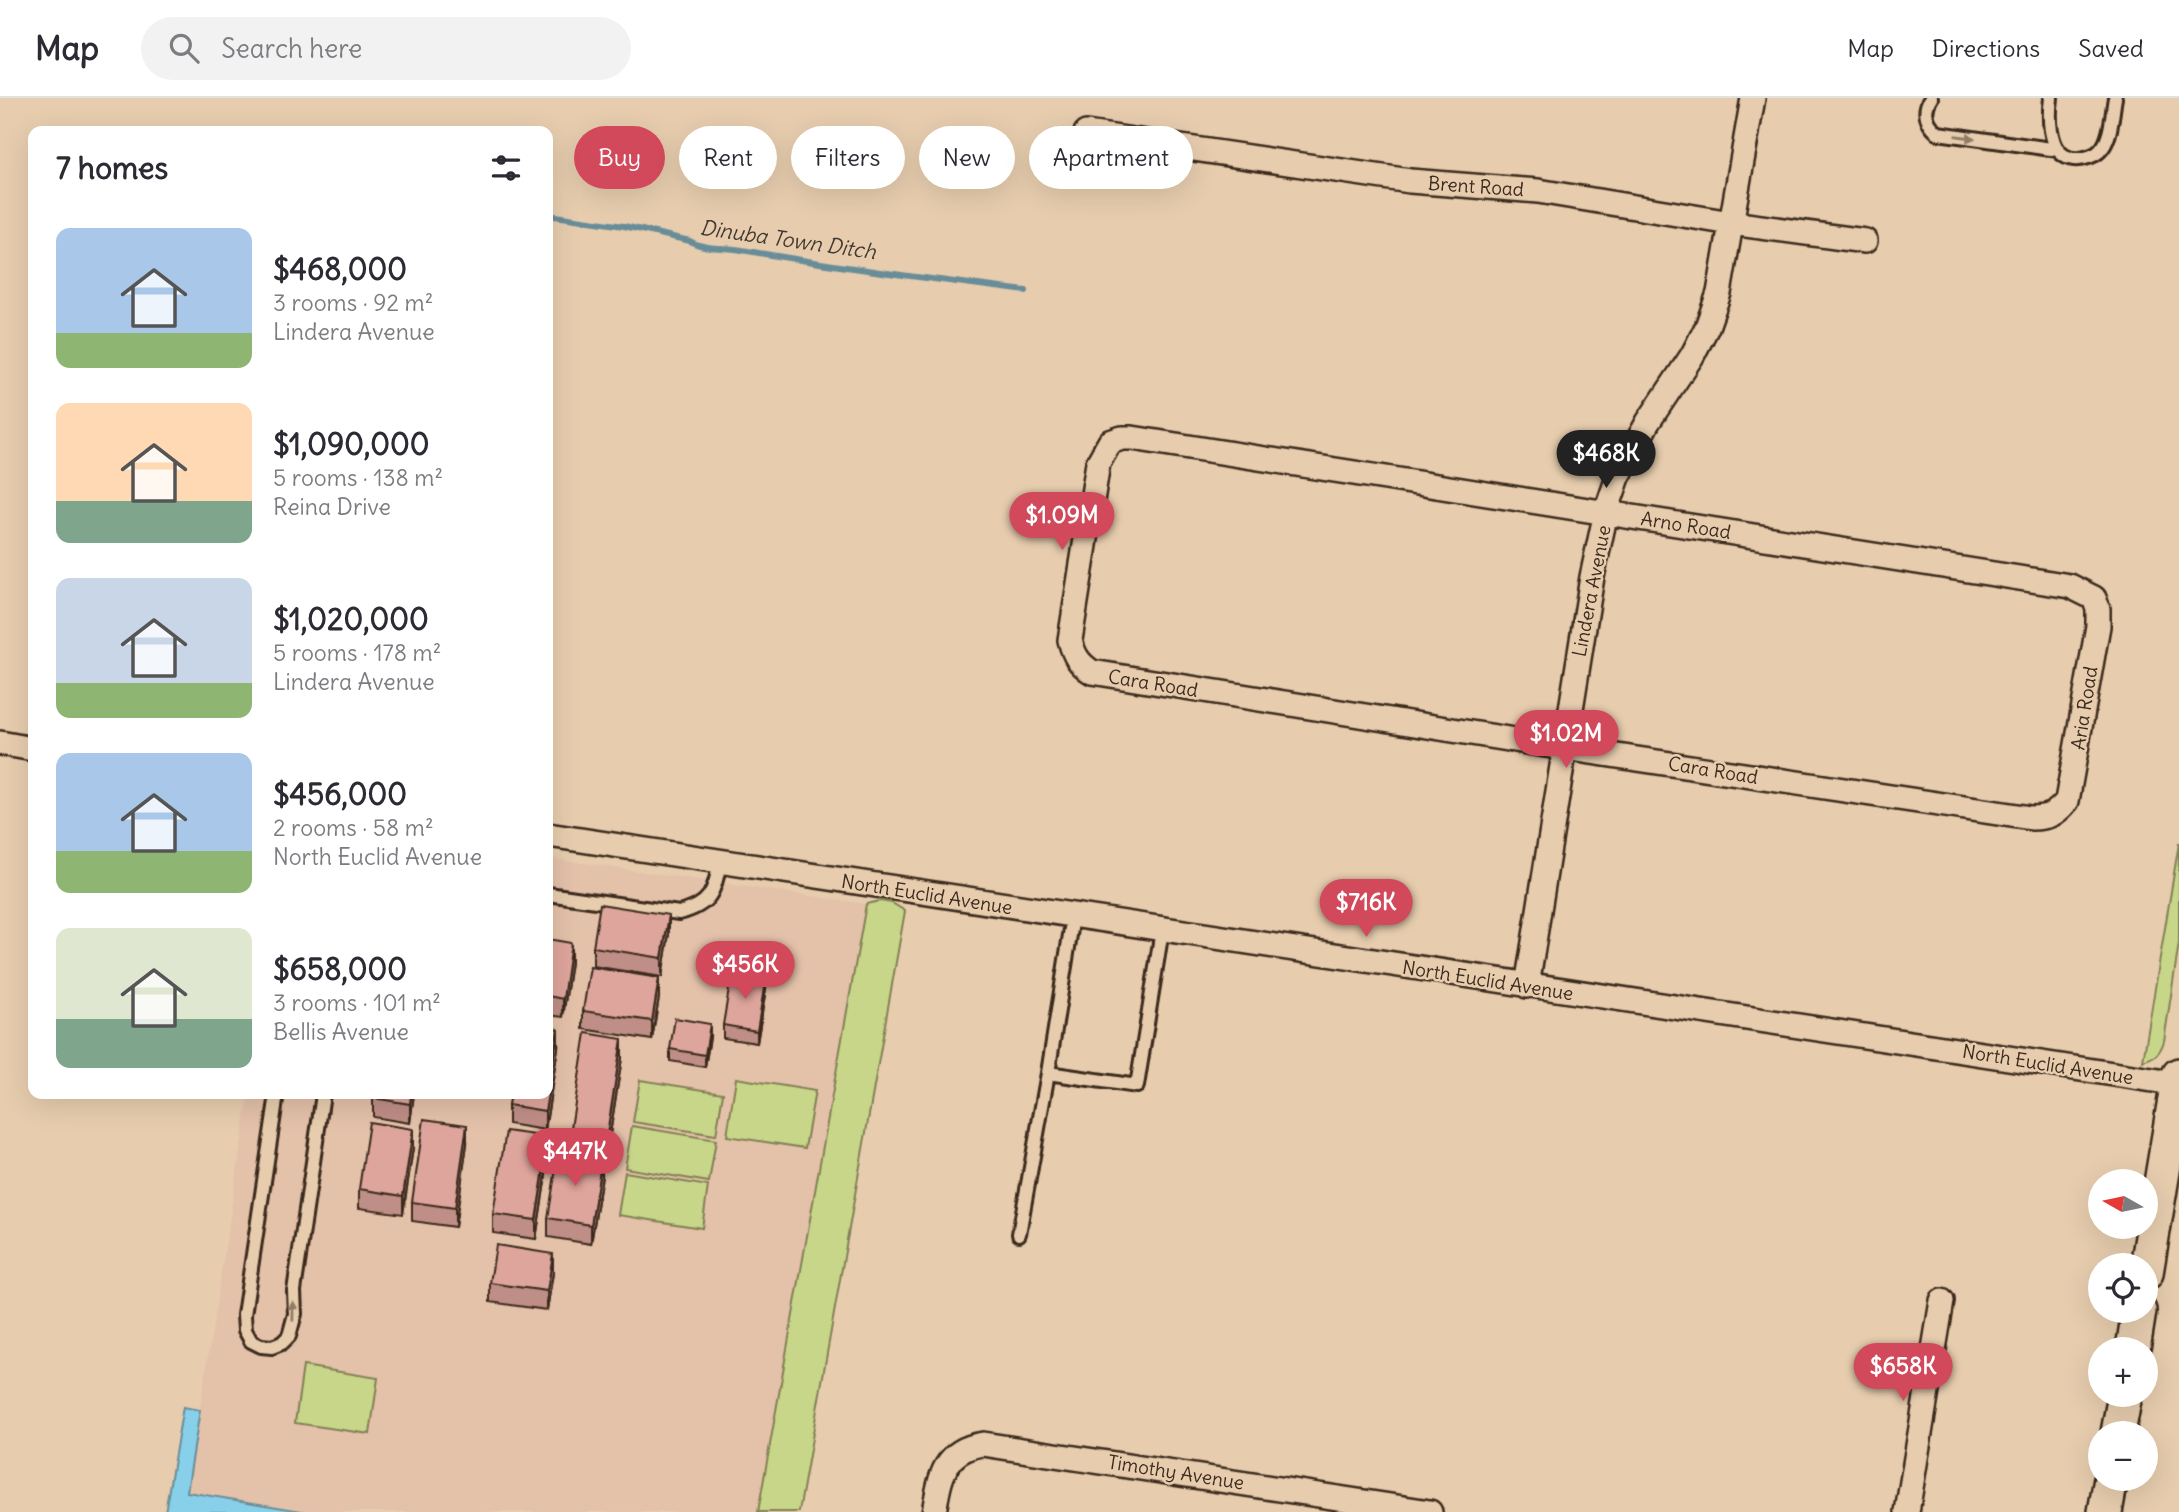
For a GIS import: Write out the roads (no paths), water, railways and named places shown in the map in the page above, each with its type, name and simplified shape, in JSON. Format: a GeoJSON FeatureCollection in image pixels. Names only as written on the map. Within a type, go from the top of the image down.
{"type":"FeatureCollection","features":[{"type":"Feature","properties":{"kind":"street","name":"Lindera Avenue"},"geometry":{"type":"LineString","coordinates":[[1527,986],[1592,578],[1606,512],[1618,477],[1631,452],[1692,356],[1707,327],[1719,293],[1754,98]]}},
{"type":"Feature","properties":{"kind":"street","name":"Brent Road"},"geometry":{"type":"LineString","coordinates":[[1193,149],[1410,181],[1538,191],[1731,223],[1865,241]]}},
{"type":"Feature","properties":{"kind":"street","name":"Arno Road"},"geometry":{"type":"LineString","coordinates":[[1081,665],[1070,640],[1098,463],[1110,442],[1132,438],[2070,586],[2094,598]]}},
{"type":"Feature","properties":{"kind":"street","name":"Aria Road"},"geometry":{"type":"LineString","coordinates":[[2057,814],[2067,802],[2071,785],[2098,626],[2098,608],[2094,598]]}},
{"type":"Feature","properties":{"kind":"street","name":"Cara Road"},"geometry":{"type":"LineString","coordinates":[[1081,665],[1103,675],[1564,748],[2031,818],[2045,818],[2057,814]]}},
{"type":"Feature","properties":{"kind":"street"},"geometry":{"type":"LineString","coordinates":[[0,743],[28,748]]}},
{"type":"Feature","properties":{"kind":"street","name":"North Euclid Avenue"},"geometry":{"type":"LineString","coordinates":[[553,836],[1527,986],[2178,1081]]}},
{"type":"Feature","properties":{"kind":"street"},"geometry":{"type":"LineString","coordinates":[[2149,1253],[2178,1081]]}},
{"type":"Feature","properties":{"kind":"street"},"geometry":{"type":"LineString","coordinates":[[1907,1512],[1942,1301]]}},
{"type":"Feature","properties":{"kind":"street","name":"Timothy Avenue"},"geometry":{"type":"LineString","coordinates":[[934,1512],[942,1473],[954,1455],[964,1448],[983,1444],[1430,1512]]}},
{"type":"Feature","properties":{"kind":"street"},"geometry":{"type":"LineString","coordinates":[[2105,1512],[2109,1491]]}},
{"type":"Feature","properties":{"kind":"lane"},"geometry":{"type":"LineString","coordinates":[[1931,98],[1927,104],[1926,116],[1931,128],[1938,133],[2058,149]]}},
{"type":"Feature","properties":{"kind":"lane"},"geometry":{"type":"LineString","coordinates":[[2050,98],[2049,126],[2058,149],[2067,158],[2076,160],[2097,154],[2105,144],[2115,98]]}},
{"type":"Feature","properties":{"kind":"lane"},"geometry":{"type":"LineString","coordinates":[[553,895],[679,913],[695,909],[711,894],[720,862]]}},
{"type":"Feature","properties":{"kind":"lane"},"geometry":{"type":"LineString","coordinates":[[1019,1234],[1073,916]]}},
{"type":"Feature","properties":{"kind":"lane"},"geometry":{"type":"LineString","coordinates":[[1048,1073],[1137,1086],[1162,930]]}},
{"type":"Feature","properties":{"kind":"lane"},"geometry":{"type":"LineString","coordinates":[[276,1099],[246,1294],[245,1330],[251,1341],[272,1347],[282,1343],[293,1326],[294,1291],[322,1099]]}},
{"type":"Feature","properties":{"kind":"water"},"geometry":{"type":"Polygon","coordinates":[[[183,1407],[200,1410],[187,1492],[307,1512],[165,1512],[183,1407]]]}},
{"type":"Feature","properties":{"kind":"waterway","name":"Dinuba Town Ditch"},"geometry":{"type":"LineString","coordinates":[[553,216],[624,226],[709,247],[1026,291]]}}]}
